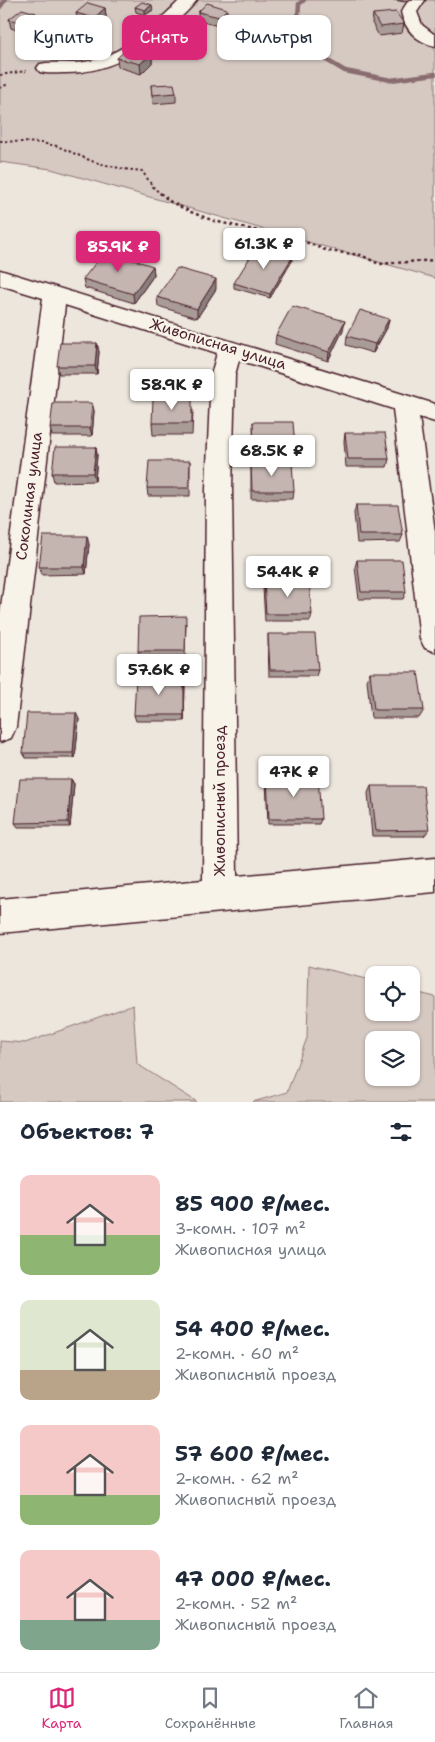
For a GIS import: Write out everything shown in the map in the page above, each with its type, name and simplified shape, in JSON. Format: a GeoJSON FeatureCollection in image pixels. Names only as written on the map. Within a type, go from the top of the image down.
{"type":"FeatureCollection","features":[{"type":"Feature","properties":{"kind":"street"},"geometry":{"type":"LineString","coordinates":[[46,68],[87,67],[123,54],[169,20],[190,0]]}},
{"type":"Feature","properties":{"kind":"street"},"geometry":{"type":"LineString","coordinates":[[418,0],[409,12],[411,23],[417,30],[435,40]]}},
{"type":"Feature","properties":{"kind":"street","name":"Живописная улица"},"geometry":{"type":"LineString","coordinates":[[0,277],[435,413]]}},
{"type":"Feature","properties":{"kind":"street","name":"Соколиная улица"},"geometry":{"type":"LineString","coordinates":[[0,727],[55,294]]}},
{"type":"Feature","properties":{"kind":"street","name":"Живописный проезд"},"geometry":{"type":"LineString","coordinates":[[220,896],[218,489],[223,375],[230,348]]}},
{"type":"Feature","properties":{"kind":"street"},"geometry":{"type":"LineString","coordinates":[[404,403],[435,639]]}},
{"type":"Feature","properties":{"kind":"street"},"geometry":{"type":"LineString","coordinates":[[0,916],[435,875]]}},
{"type":"Feature","properties":{"kind":"path"},"geometry":{"type":"LineString","coordinates":[[0,75],[46,68]]}},
{"type":"Feature","properties":{"kind":"path"},"geometry":{"type":"LineString","coordinates":[[0,88],[8,84]]}},
{"type":"Feature","properties":{"kind":"path"},"geometry":{"type":"LineString","coordinates":[[0,141],[41,143],[56,146],[94,162],[123,169],[142,171],[155,190],[190,212],[219,222],[305,242],[328,251],[360,254],[372,258],[379,264],[435,260]]}},
{"type":"Feature","properties":{"kind":"shaded area"},"geometry":{"type":"Polygon","coordinates":[[[0,0],[435,0],[435,278],[51,169],[0,162],[0,0]]]}},
{"type":"Feature","properties":{"kind":"shaded area"},"geometry":{"type":"Polygon","coordinates":[[[309,965],[365,979],[365,1021],[420,1021],[420,993],[435,997],[435,1102],[253,1102],[287,1092],[307,1038],[309,965]]]}},
{"type":"Feature","properties":{"kind":"shaded area"},"geometry":{"type":"Polygon","coordinates":[[[133,1005],[137,1064],[197,1102],[0,1102],[0,1041],[25,1043],[133,1005]]]}},
{"type":"Feature","properties":{"kind":"building"},"geometry":{"type":"Polygon","coordinates":[[[142,2],[152,5],[145,10],[135,7],[142,2]]]}},
{"type":"Feature","properties":{"kind":"building"},"geometry":{"type":"Polygon","coordinates":[[[88,3],[105,8],[97,15],[76,13],[88,3]]]}},
{"type":"Feature","properties":{"kind":"building"},"geometry":{"type":"Polygon","coordinates":[[[207,3],[227,9],[217,17],[198,12],[207,3]]]}},
{"type":"Feature","properties":{"kind":"building"},"geometry":{"type":"Polygon","coordinates":[[[22,9],[36,13],[33,15],[15,15],[15,21],[9,19],[22,9]]]}},
{"type":"Feature","properties":{"kind":"building"},"geometry":{"type":"Polygon","coordinates":[[[396,12],[404,24],[380,27],[373,14],[396,12]]]}},
{"type":"Feature","properties":{"kind":"building"},"geometry":{"type":"Polygon","coordinates":[[[125,60],[144,60],[140,64],[125,60]]]}},
{"type":"Feature","properties":{"kind":"building"},"geometry":{"type":"Polygon","coordinates":[[[174,84],[176,93],[152,95],[151,85],[174,84]]]}},
{"type":"Feature","properties":{"kind":"building"},"geometry":{"type":"Polygon","coordinates":[[[257,246],[293,256],[270,294],[234,283],[257,246]]]}},
{"type":"Feature","properties":{"kind":"building"},"geometry":{"type":"Polygon","coordinates":[[[105,251],[153,266],[133,294],[83,279],[105,251]]]}},
{"type":"Feature","properties":{"kind":"building"},"geometry":{"type":"Polygon","coordinates":[[[177,268],[216,279],[197,309],[157,297],[177,268]]]}},
{"type":"Feature","properties":{"kind":"building"},"geometry":{"type":"Polygon","coordinates":[[[292,306],[345,321],[329,352],[276,335],[292,306]]]}},
{"type":"Feature","properties":{"kind":"building"},"geometry":{"type":"Polygon","coordinates":[[[360,310],[389,319],[375,344],[347,336],[360,310]]]}},
{"type":"Feature","properties":{"kind":"building"},"geometry":{"type":"Polygon","coordinates":[[[60,343],[97,343],[95,366],[57,366],[60,343]]]}},
{"type":"Feature","properties":{"kind":"building"},"geometry":{"type":"Polygon","coordinates":[[[153,398],[192,398],[192,423],[152,423],[153,398]]]}},
{"type":"Feature","properties":{"kind":"building"},"geometry":{"type":"Polygon","coordinates":[[[53,403],[92,403],[90,428],[50,428],[53,403]]]}},
{"type":"Feature","properties":{"kind":"building"},"geometry":{"type":"Polygon","coordinates":[[[253,422],[293,422],[295,448],[254,448],[253,422]]]}},
{"type":"Feature","properties":{"kind":"building"},"geometry":{"type":"Polygon","coordinates":[[[345,433],[385,433],[389,459],[348,459],[345,433]]]}},
{"type":"Feature","properties":{"kind":"building"},"geometry":{"type":"Polygon","coordinates":[[[55,447],[96,447],[93,473],[52,473],[55,447]]]}},
{"type":"Feature","properties":{"kind":"building"},"geometry":{"type":"Polygon","coordinates":[[[149,461],[190,461],[189,488],[147,488],[149,461]]]}},
{"type":"Feature","properties":{"kind":"building"},"geometry":{"type":"Polygon","coordinates":[[[251,463],[292,463],[294,491],[252,491],[251,463]]]}},
{"type":"Feature","properties":{"kind":"building"},"geometry":{"type":"Polygon","coordinates":[[[356,505],[398,505],[403,535],[359,535],[356,505]]]}},
{"type":"Feature","properties":{"kind":"building"},"geometry":{"type":"Polygon","coordinates":[[[43,536],[87,536],[84,567],[39,567],[43,536]]]}},
{"type":"Feature","properties":{"kind":"building"},"geometry":{"type":"Polygon","coordinates":[[[357,560],[402,560],[406,592],[361,592],[357,560]]]}},
{"type":"Feature","properties":{"kind":"building"},"geometry":{"type":"Polygon","coordinates":[[[264,581],[309,581],[312,614],[266,614],[264,581]]]}},
{"type":"Feature","properties":{"kind":"building"},"geometry":{"type":"Polygon","coordinates":[[[186,616],[185,651],[138,651],[139,617],[186,616]]]}},
{"type":"Feature","properties":{"kind":"building"},"geometry":{"type":"Polygon","coordinates":[[[268,634],[315,634],[318,670],[270,670],[268,634]]]}},
{"type":"Feature","properties":{"kind":"building"},"geometry":{"type":"Polygon","coordinates":[[[370,672],[418,672],[424,710],[374,710],[370,672]]]}},
{"type":"Feature","properties":{"kind":"building"},"geometry":{"type":"Polygon","coordinates":[[[136,677],[184,677],[184,715],[134,715],[136,677]]]}},
{"type":"Feature","properties":{"kind":"building"},"geometry":{"type":"Polygon","coordinates":[[[27,713],[76,713],[73,753],[23,753],[27,713]]]}},
{"type":"Feature","properties":{"kind":"building"},"geometry":{"type":"Polygon","coordinates":[[[267,776],[318,776],[321,819],[269,819],[267,776]]]}},
{"type":"Feature","properties":{"kind":"building"},"geometry":{"type":"Polygon","coordinates":[[[20,779],[71,779],[68,822],[15,823],[20,779]]]}},
{"type":"Feature","properties":{"kind":"building"},"geometry":{"type":"Polygon","coordinates":[[[371,786],[423,786],[429,830],[376,831],[371,786]]]}},
{"type":"Feature","properties":{"kind":"waterway"},"geometry":{"type":"LineString","coordinates":[[0,7],[5,0]]}},
{"type":"Feature","properties":{"kind":"waterway"},"geometry":{"type":"LineString","coordinates":[[304,0],[299,4],[297,29],[318,55],[345,71],[391,80],[435,74]]}}]}
